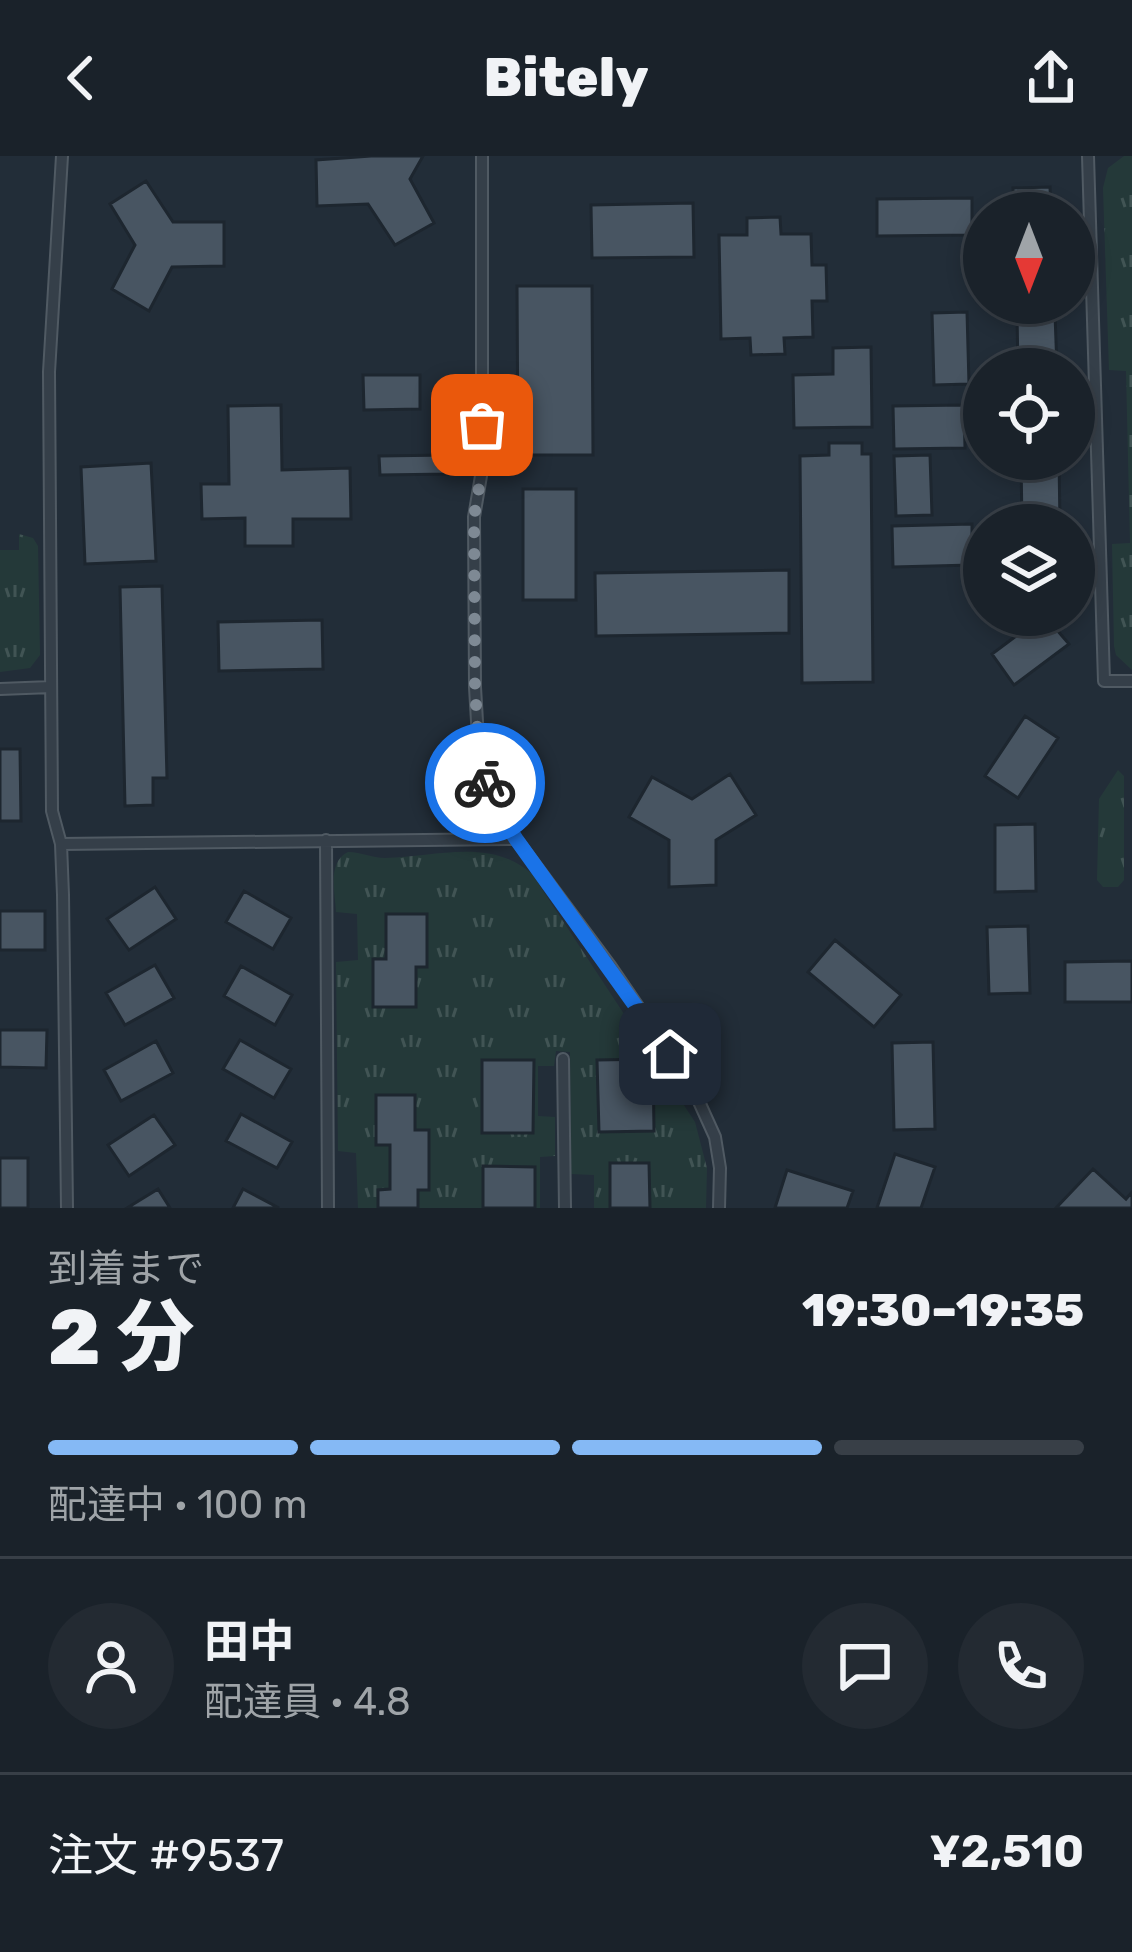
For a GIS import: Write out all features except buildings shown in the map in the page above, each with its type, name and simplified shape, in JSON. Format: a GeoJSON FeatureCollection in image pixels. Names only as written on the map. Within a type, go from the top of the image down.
{"type":"FeatureCollection","features":[{"type":"Feature","properties":{"kind":"lane"},"geometry":{"type":"LineString","coordinates":[[62,156],[49,372],[52,811],[61,844],[67,1208]]}},
{"type":"Feature","properties":{"kind":"lane"},"geometry":{"type":"LineString","coordinates":[[482,156],[482,470],[474,517],[476,723],[487,790],[516,839],[691,1084],[715,1137],[719,1208]]}},
{"type":"Feature","properties":{"kind":"lane"},"geometry":{"type":"LineString","coordinates":[[1088,156],[1104,681],[1132,681]]}},
{"type":"Feature","properties":{"kind":"lane"},"geometry":{"type":"LineString","coordinates":[[0,689],[51,687]]}},
{"type":"Feature","properties":{"kind":"lane"},"geometry":{"type":"LineString","coordinates":[[61,844],[516,839]]}},
{"type":"Feature","properties":{"kind":"lane"},"geometry":{"type":"LineString","coordinates":[[326,840],[328,1208]]}},
{"type":"Feature","properties":{"kind":"lane"},"geometry":{"type":"LineString","coordinates":[[562,1059],[565,1208]]}},
{"type":"Feature","properties":{"kind":"green space"},"geometry":{"type":"Polygon","coordinates":[[[1132,156],[1132,670],[1116,655],[1114,646],[1112,544],[1130,543],[1126,371],[1109,370],[1103,188],[1108,168],[1132,156]]]}},
{"type":"Feature","properties":{"kind":"green space"},"geometry":{"type":"Polygon","coordinates":[[[19,534],[33,538],[38,546],[40,655],[30,668],[0,672],[0,550],[19,550],[19,534]]]}},
{"type":"Feature","properties":{"kind":"green space"},"geometry":{"type":"Polygon","coordinates":[[[1118,770],[1124,776],[1124,880],[1118,887],[1103,887],[1097,880],[1099,799],[1118,770]]]}},
{"type":"Feature","properties":{"kind":"green space"},"geometry":{"type":"Polygon","coordinates":[[[348,852],[385,858],[480,852],[516,863],[532,874],[695,1122],[707,1168],[706,1208],[594,1208],[594,1175],[571,1174],[570,1052],[556,1051],[554,1066],[538,1066],[538,1116],[555,1117],[555,1156],[540,1157],[540,1208],[358,1208],[356,1153],[338,1151],[336,962],[358,960],[357,914],[336,912],[335,870],[348,852]]]}},
{"type":"Feature","properties":{"kind":"way so far"},"geometry":{"type":"LineString","coordinates":[[482,425],[482,470],[474,517],[475,687],[485,783]]}},
{"type":"Feature","properties":{"kind":"route"},"geometry":{"type":"LineString","coordinates":[[485,783],[516,839],[670,1054]]}}]}
